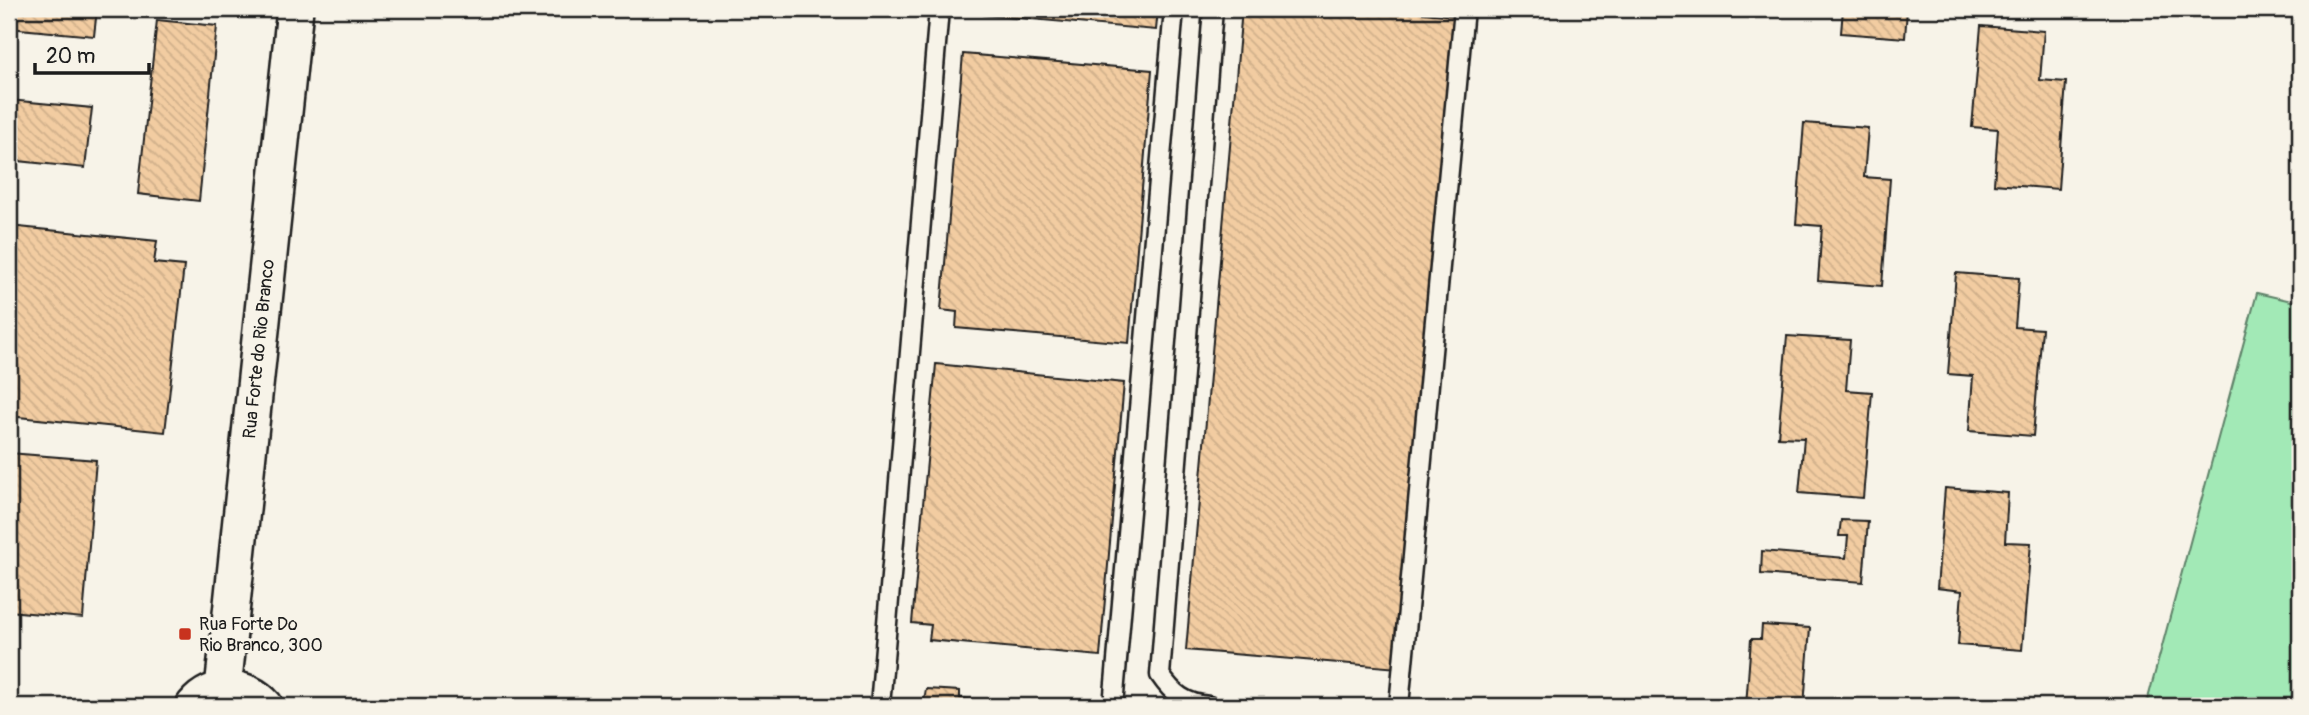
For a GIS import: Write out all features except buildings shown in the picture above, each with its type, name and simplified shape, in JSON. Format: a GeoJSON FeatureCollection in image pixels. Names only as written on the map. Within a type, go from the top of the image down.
{"type":"FeatureCollection","features":[{"type":"Feature","properties":{"kind":"street","name":"Rua Forte do Rio Branco"},"geometry":{"type":"LineString","coordinates":[[209,698],[295,9]]}},
{"type":"Feature","properties":{"kind":"street"},"geometry":{"type":"LineString","coordinates":[[209,698],[238,689],[252,694],[265,706]]}},
{"type":"Feature","properties":{"kind":"lane"},"geometry":{"type":"LineString","coordinates":[[880,706],[939,9]]}},
{"type":"Feature","properties":{"kind":"lane"},"geometry":{"type":"LineString","coordinates":[[1113,706],[1174,9]]}},
{"type":"Feature","properties":{"kind":"lane"},"geometry":{"type":"LineString","coordinates":[[1209,706],[1192,705],[1173,693],[1160,675],[1213,9]]}},
{"type":"Feature","properties":{"kind":"lane"},"geometry":{"type":"LineString","coordinates":[[1399,706],[1464,9]]}},
{"type":"Feature","properties":{"kind":"green space"},"geometry":{"type":"Polygon","coordinates":[[[2257,293],[2300,303],[2300,706],[2146,706],[2257,293]]]}},
{"type":"Feature","properties":{"kind":"place","name":"Rua Forte Do Rio Branco, 300"},"geometry":{"type":"Point","coordinates":[185,634]}}]}
